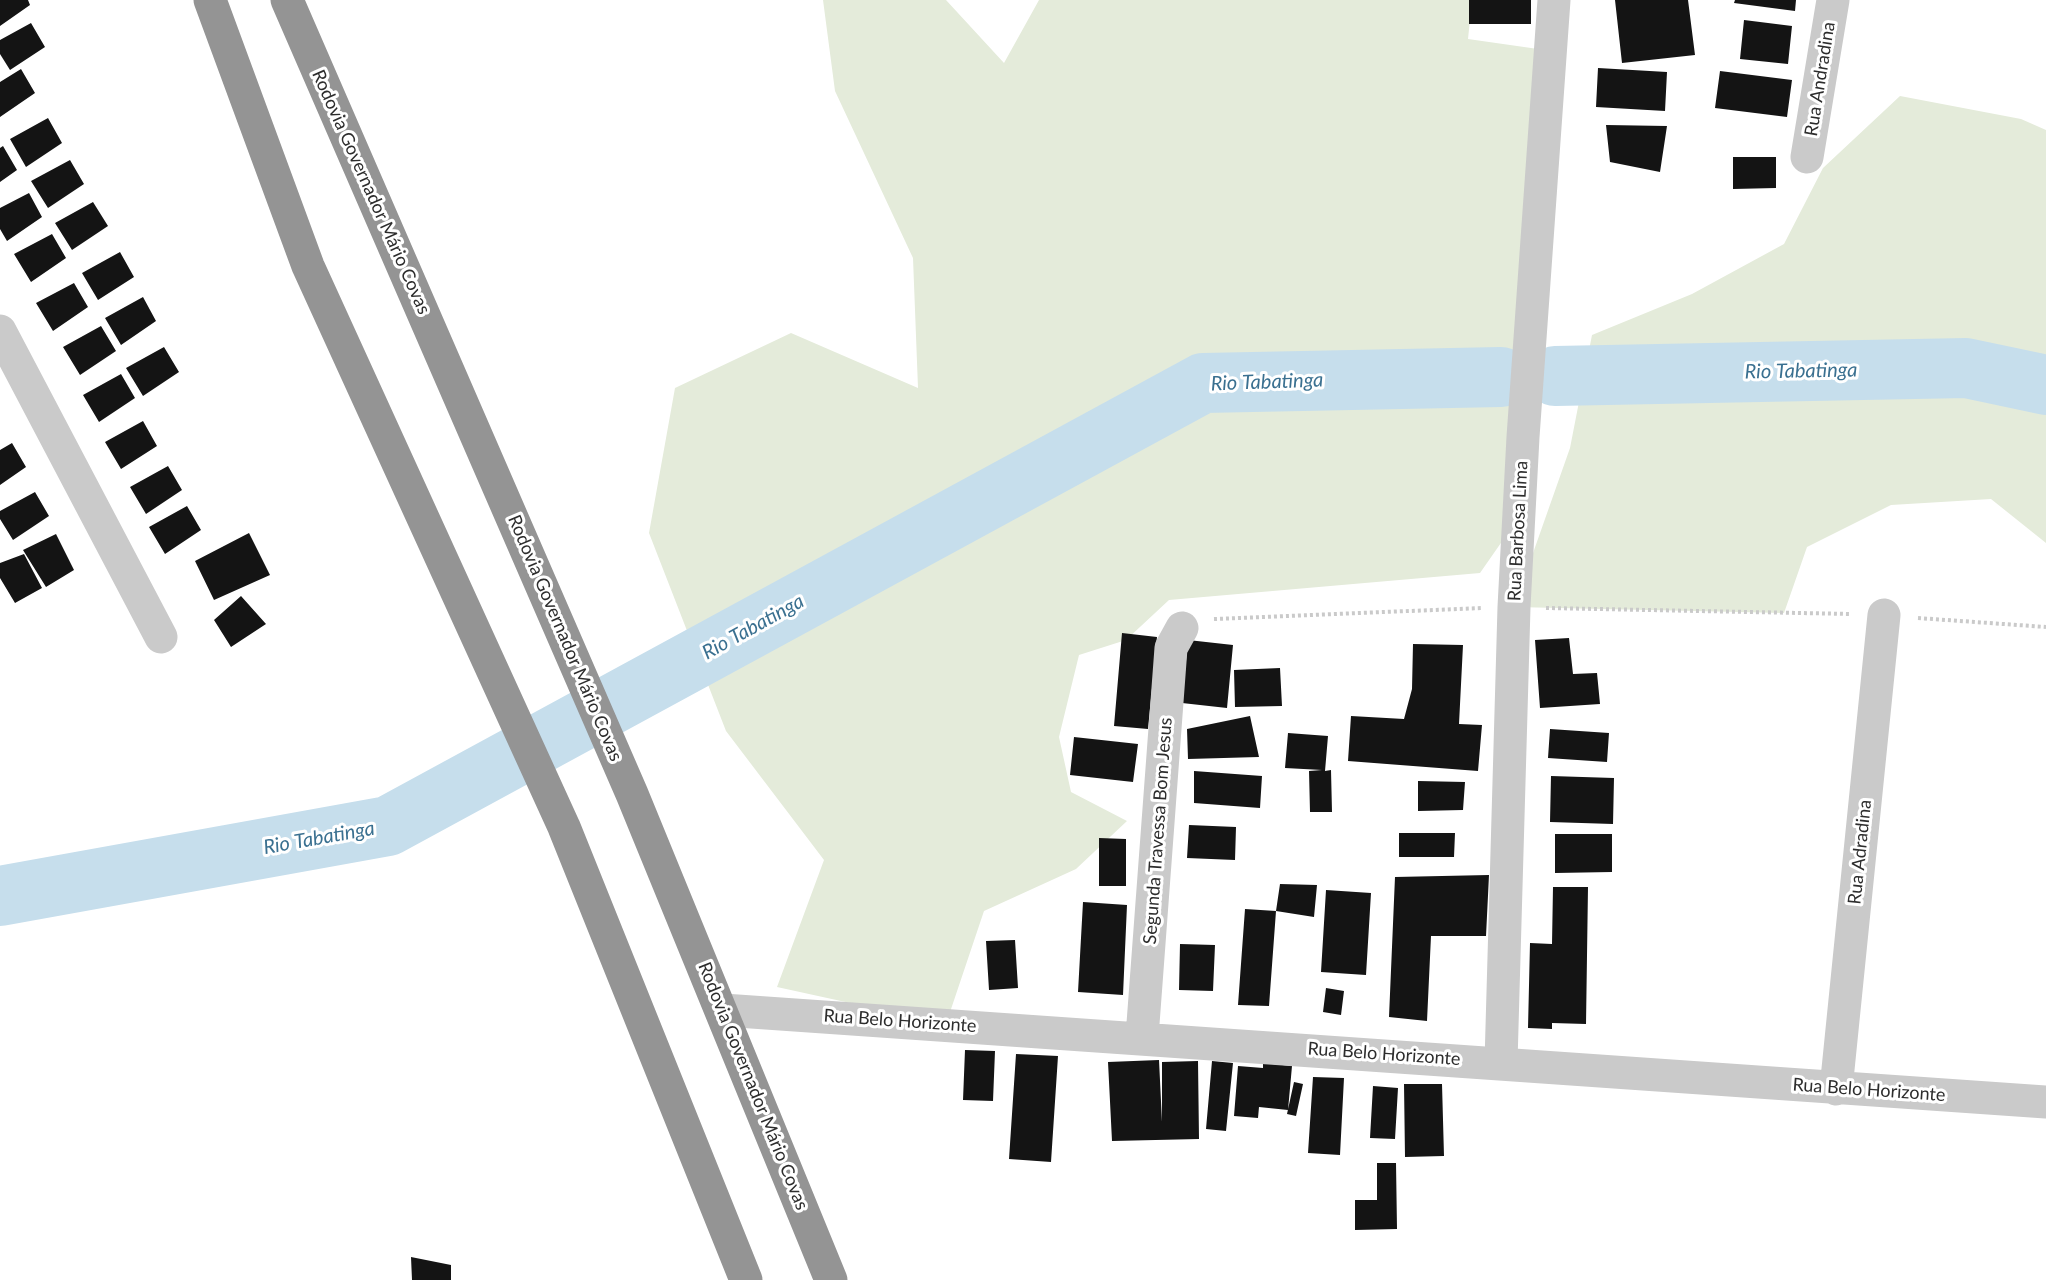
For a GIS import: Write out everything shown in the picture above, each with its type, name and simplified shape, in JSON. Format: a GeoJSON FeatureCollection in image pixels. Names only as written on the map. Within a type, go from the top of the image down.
{"type":"FeatureCollection","features":[{"type":"Feature","properties":{"kind":"highway"},"geometry":{"type":"LineString","coordinates":[[210,0],[308,266],[564,827],[746,1280]]}},
{"type":"Feature","properties":{"kind":"highway","name":"Rodovia Governador Mário Covas"},"geometry":{"type":"LineString","coordinates":[[287,0],[632,794],[723,1010],[831,1280]]}},
{"type":"Feature","properties":{"kind":"street","name":"Rua Barbosa Lima"},"geometry":{"type":"LineString","coordinates":[[1501,1062],[1514,607],[1524,426],[1554,0]]}},
{"type":"Feature","properties":{"kind":"street","name":"Rua Andradina"},"geometry":{"type":"LineString","coordinates":[[1807,157],[1833,0]]}},
{"type":"Feature","properties":{"kind":"street"},"geometry":{"type":"LineString","coordinates":[[0,331],[161,637]]}},
{"type":"Feature","properties":{"kind":"street","name":"Rua Adradina"},"geometry":{"type":"LineString","coordinates":[[1836,1089],[1884,615]]}},
{"type":"Feature","properties":{"kind":"street","name":"Segunda Travessa Bom Jesus"},"geometry":{"type":"LineString","coordinates":[[1142,1037],[1171,648],[1182,628]]}},
{"type":"Feature","properties":{"kind":"street","name":"Rua Belo Horizonte"},"geometry":{"type":"LineString","coordinates":[[723,1010],[1142,1037],[1501,1062],[1836,1089],[2046,1102]]}},
{"type":"Feature","properties":{"kind":"path"},"geometry":{"type":"LineString","coordinates":[[1182,628],[1197,619],[1514,607],[1884,615],[2046,627]]}},
{"type":"Feature","properties":{"kind":"green space"},"geometry":{"type":"Polygon","coordinates":[[[823,0],[946,0],[1004,63],[1039,0],[1472,0],[1468,39],[1552,51],[1519,517],[1480,573],[1169,600],[1126,640],[1079,655],[1059,737],[1071,792],[1127,821],[1076,869],[984,911],[946,1024],[777,987],[824,860],[726,731],[649,533],[675,388],[791,333],[918,388],[913,258],[835,91],[823,0]]]}},
{"type":"Feature","properties":{"kind":"green space"},"geometry":{"type":"Polygon","coordinates":[[[1900,96],[2021,119],[2046,130],[2046,543],[1991,499],[1891,505],[1807,547],[1784,613],[1514,607],[1570,448],[1592,335],[1692,294],[1784,244],[1823,168],[1900,96]]]}},
{"type":"Feature","properties":{"kind":"building"},"geometry":{"type":"Polygon","coordinates":[[[0,0],[28,0],[30,5],[0,26],[0,0]]]}},
{"type":"Feature","properties":{"kind":"building"},"geometry":{"type":"Polygon","coordinates":[[[1469,0],[1531,0],[1531,24],[1469,24],[1469,0]]]}},
{"type":"Feature","properties":{"kind":"building"},"geometry":{"type":"Polygon","coordinates":[[[1615,0],[1688,0],[1695,55],[1622,63],[1615,0]]]}},
{"type":"Feature","properties":{"kind":"building"},"geometry":{"type":"Polygon","coordinates":[[[1735,0],[1796,0],[1795,11],[1734,3],[1735,0]]]}},
{"type":"Feature","properties":{"kind":"building"},"geometry":{"type":"Polygon","coordinates":[[[1744,20],[1792,26],[1788,64],[1740,59],[1744,20]]]}},
{"type":"Feature","properties":{"kind":"building"},"geometry":{"type":"Polygon","coordinates":[[[31,23],[45,47],[10,70],[0,54],[0,40],[31,23]]]}},
{"type":"Feature","properties":{"kind":"building"},"geometry":{"type":"Polygon","coordinates":[[[1598,68],[1667,72],[1665,111],[1596,107],[1598,68]]]}},
{"type":"Feature","properties":{"kind":"building"},"geometry":{"type":"Polygon","coordinates":[[[21,69],[35,93],[0,117],[0,82],[21,69]]]}},
{"type":"Feature","properties":{"kind":"building"},"geometry":{"type":"Polygon","coordinates":[[[1720,71],[1792,80],[1787,117],[1715,108],[1720,71]]]}},
{"type":"Feature","properties":{"kind":"building"},"geometry":{"type":"Polygon","coordinates":[[[48,118],[62,143],[26,167],[10,139],[48,118]]]}},
{"type":"Feature","properties":{"kind":"building"},"geometry":{"type":"Polygon","coordinates":[[[1606,125],[1667,126],[1660,172],[1610,162],[1606,125]]]}},
{"type":"Feature","properties":{"kind":"building"},"geometry":{"type":"Polygon","coordinates":[[[3,146],[17,170],[0,182],[0,148],[3,146]]]}},
{"type":"Feature","properties":{"kind":"building"},"geometry":{"type":"Polygon","coordinates":[[[1733,157],[1776,157],[1776,188],[1733,189],[1733,157]]]}},
{"type":"Feature","properties":{"kind":"building"},"geometry":{"type":"Polygon","coordinates":[[[70,160],[84,184],[48,208],[31,181],[70,160]]]}},
{"type":"Feature","properties":{"kind":"building"},"geometry":{"type":"Polygon","coordinates":[[[29,193],[42,217],[7,241],[0,229],[0,208],[29,193]]]}},
{"type":"Feature","properties":{"kind":"building"},"geometry":{"type":"Polygon","coordinates":[[[93,202],[108,226],[72,250],[55,223],[93,202]]]}},
{"type":"Feature","properties":{"kind":"building"},"geometry":{"type":"Polygon","coordinates":[[[52,234],[66,258],[31,282],[14,254],[52,234]]]}},
{"type":"Feature","properties":{"kind":"building"},"geometry":{"type":"Polygon","coordinates":[[[120,252],[134,277],[98,300],[82,273],[120,252]]]}},
{"type":"Feature","properties":{"kind":"building"},"geometry":{"type":"Polygon","coordinates":[[[74,283],[88,307],[53,331],[36,303],[74,283]]]}},
{"type":"Feature","properties":{"kind":"building"},"geometry":{"type":"Polygon","coordinates":[[[143,297],[156,321],[121,345],[105,318],[143,297]]]}},
{"type":"Feature","properties":{"kind":"building"},"geometry":{"type":"Polygon","coordinates":[[[101,326],[116,351],[80,375],[63,347],[101,326]]]}},
{"type":"Feature","properties":{"kind":"building"},"geometry":{"type":"Polygon","coordinates":[[[164,347],[179,372],[143,396],[126,368],[164,347]]]}},
{"type":"Feature","properties":{"kind":"building"},"geometry":{"type":"Polygon","coordinates":[[[121,374],[135,398],[99,422],[83,395],[121,374]]]}},
{"type":"Feature","properties":{"kind":"building"},"geometry":{"type":"Polygon","coordinates":[[[143,421],[157,446],[121,469],[105,442],[143,421]]]}},
{"type":"Feature","properties":{"kind":"building"},"geometry":{"type":"Polygon","coordinates":[[[12,443],[26,467],[0,485],[0,450],[12,443]]]}},
{"type":"Feature","properties":{"kind":"building"},"geometry":{"type":"Polygon","coordinates":[[[168,466],[182,490],[146,514],[130,487],[168,466]]]}},
{"type":"Feature","properties":{"kind":"building"},"geometry":{"type":"Polygon","coordinates":[[[35,492],[49,516],[13,540],[0,519],[0,511],[35,492]]]}},
{"type":"Feature","properties":{"kind":"building"},"geometry":{"type":"Polygon","coordinates":[[[187,506],[201,530],[165,554],[149,527],[187,506]]]}},
{"type":"Feature","properties":{"kind":"building"},"geometry":{"type":"Polygon","coordinates":[[[249,533],[270,575],[214,600],[195,561],[249,533]]]}},
{"type":"Feature","properties":{"kind":"building"},"geometry":{"type":"Polygon","coordinates":[[[56,534],[74,570],[46,587],[23,550],[56,534]]]}},
{"type":"Feature","properties":{"kind":"building"},"geometry":{"type":"Polygon","coordinates":[[[24,554],[42,588],[15,603],[0,578],[0,563],[24,554]]]}},
{"type":"Feature","properties":{"kind":"building"},"geometry":{"type":"Polygon","coordinates":[[[241,596],[266,624],[231,647],[214,620],[241,596]]]}},
{"type":"Feature","properties":{"kind":"building"},"geometry":{"type":"Polygon","coordinates":[[[1122,633],[1157,637],[1148,729],[1114,726],[1122,633]]]}},
{"type":"Feature","properties":{"kind":"building"},"geometry":{"type":"Polygon","coordinates":[[[1569,638],[1573,674],[1597,673],[1600,704],[1540,708],[1535,640],[1569,638]]]}},
{"type":"Feature","properties":{"kind":"building"},"geometry":{"type":"Polygon","coordinates":[[[1188,640],[1233,645],[1227,708],[1182,703],[1188,640]]]}},
{"type":"Feature","properties":{"kind":"building"},"geometry":{"type":"Polygon","coordinates":[[[1413,644],[1463,645],[1459,724],[1482,725],[1478,771],[1348,761],[1351,716],[1404,719],[1412,689],[1413,644]]]}},
{"type":"Feature","properties":{"kind":"building"},"geometry":{"type":"Polygon","coordinates":[[[1280,668],[1282,706],[1235,707],[1234,670],[1280,668]]]}},
{"type":"Feature","properties":{"kind":"building"},"geometry":{"type":"Polygon","coordinates":[[[1250,716],[1259,757],[1188,759],[1187,729],[1250,716]]]}},
{"type":"Feature","properties":{"kind":"building"},"geometry":{"type":"Polygon","coordinates":[[[1550,729],[1609,733],[1607,762],[1548,758],[1550,729]]]}},
{"type":"Feature","properties":{"kind":"building"},"geometry":{"type":"Polygon","coordinates":[[[1288,733],[1328,736],[1325,771],[1331,770],[1332,812],[1310,812],[1309,771],[1322,770],[1285,768],[1288,733]]]}},
{"type":"Feature","properties":{"kind":"building"},"geometry":{"type":"Polygon","coordinates":[[[1074,737],[1138,744],[1133,782],[1070,775],[1074,737]]]}},
{"type":"Feature","properties":{"kind":"building"},"geometry":{"type":"Polygon","coordinates":[[[1194,771],[1262,776],[1260,808],[1194,803],[1194,771]]]}},
{"type":"Feature","properties":{"kind":"building"},"geometry":{"type":"Polygon","coordinates":[[[1551,776],[1614,778],[1613,824],[1550,822],[1551,776]]]}},
{"type":"Feature","properties":{"kind":"building"},"geometry":{"type":"Polygon","coordinates":[[[1418,781],[1465,782],[1463,810],[1418,811],[1418,781]]]}},
{"type":"Feature","properties":{"kind":"building"},"geometry":{"type":"Polygon","coordinates":[[[1189,825],[1236,827],[1235,860],[1187,858],[1189,825]]]}},
{"type":"Feature","properties":{"kind":"building"},"geometry":{"type":"Polygon","coordinates":[[[1399,833],[1455,833],[1454,857],[1399,857],[1399,833]]]}},
{"type":"Feature","properties":{"kind":"building"},"geometry":{"type":"Polygon","coordinates":[[[1555,834],[1612,834],[1612,872],[1555,873],[1555,834]]]}},
{"type":"Feature","properties":{"kind":"building"},"geometry":{"type":"Polygon","coordinates":[[[1099,838],[1126,839],[1126,886],[1099,886],[1099,838]]]}},
{"type":"Feature","properties":{"kind":"building"},"geometry":{"type":"Polygon","coordinates":[[[1489,875],[1486,936],[1431,936],[1427,1021],[1389,1017],[1395,877],[1489,875]]]}},
{"type":"Feature","properties":{"kind":"building"},"geometry":{"type":"Polygon","coordinates":[[[1280,884],[1317,885],[1314,917],[1276,911],[1280,884]]]}},
{"type":"Feature","properties":{"kind":"building"},"geometry":{"type":"Polygon","coordinates":[[[1553,887],[1588,887],[1586,1024],[1552,1023],[1552,1029],[1528,1028],[1530,943],[1552,944],[1553,887]]]}},
{"type":"Feature","properties":{"kind":"building"},"geometry":{"type":"Polygon","coordinates":[[[1326,890],[1371,893],[1366,975],[1321,972],[1326,890]]]}},
{"type":"Feature","properties":{"kind":"building"},"geometry":{"type":"Polygon","coordinates":[[[1083,902],[1127,905],[1123,995],[1078,992],[1083,902]]]}},
{"type":"Feature","properties":{"kind":"building"},"geometry":{"type":"Polygon","coordinates":[[[1245,909],[1276,911],[1269,1006],[1238,1005],[1245,909]]]}},
{"type":"Feature","properties":{"kind":"building"},"geometry":{"type":"Polygon","coordinates":[[[1015,940],[1018,988],[989,990],[986,941],[1015,940]]]}},
{"type":"Feature","properties":{"kind":"building"},"geometry":{"type":"Polygon","coordinates":[[[1180,944],[1215,945],[1213,991],[1179,990],[1180,944]]]}},
{"type":"Feature","properties":{"kind":"building"},"geometry":{"type":"Polygon","coordinates":[[[1326,988],[1344,991],[1341,1015],[1323,1012],[1326,988]]]}},
{"type":"Feature","properties":{"kind":"building"},"geometry":{"type":"Polygon","coordinates":[[[965,1050],[995,1051],[993,1101],[963,1100],[965,1050]]]}},
{"type":"Feature","properties":{"kind":"building"},"geometry":{"type":"Polygon","coordinates":[[[1016,1054],[1058,1056],[1051,1162],[1009,1159],[1016,1054]]]}},
{"type":"Feature","properties":{"kind":"building"},"geometry":{"type":"Polygon","coordinates":[[[1159,1060],[1162,1122],[1162,1062],[1198,1061],[1199,1139],[1112,1141],[1108,1062],[1159,1060]]]}},
{"type":"Feature","properties":{"kind":"building"},"geometry":{"type":"Polygon","coordinates":[[[1212,1061],[1233,1063],[1226,1131],[1206,1129],[1212,1061]]]}},
{"type":"Feature","properties":{"kind":"building"},"geometry":{"type":"Polygon","coordinates":[[[1263,1063],[1292,1066],[1288,1110],[1259,1107],[1258,1118],[1234,1116],[1238,1066],[1263,1068],[1263,1063]]]}},
{"type":"Feature","properties":{"kind":"building"},"geometry":{"type":"Polygon","coordinates":[[[1313,1077],[1344,1078],[1340,1155],[1308,1153],[1313,1077]]]}},
{"type":"Feature","properties":{"kind":"building"},"geometry":{"type":"Polygon","coordinates":[[[1294,1082],[1303,1084],[1296,1116],[1287,1114],[1294,1082]]]}},
{"type":"Feature","properties":{"kind":"building"},"geometry":{"type":"Polygon","coordinates":[[[1404,1084],[1442,1084],[1444,1156],[1405,1157],[1404,1084]]]}},
{"type":"Feature","properties":{"kind":"building"},"geometry":{"type":"Polygon","coordinates":[[[1373,1086],[1398,1088],[1395,1139],[1370,1138],[1373,1086]]]}},
{"type":"Feature","properties":{"kind":"building"},"geometry":{"type":"Polygon","coordinates":[[[1377,1163],[1396,1163],[1397,1229],[1355,1230],[1355,1200],[1377,1200],[1377,1163]]]}},
{"type":"Feature","properties":{"kind":"building"},"geometry":{"type":"Polygon","coordinates":[[[411,1257],[451,1265],[451,1280],[412,1280],[411,1257]]]}},
{"type":"Feature","properties":{"kind":"waterway","name":"Rio Tabatinga"},"geometry":{"type":"LineString","coordinates":[[1555,376],[1966,368],[2046,385]]}},
{"type":"Feature","properties":{"kind":"waterway","name":"Rio Tabatinga"},"geometry":{"type":"LineString","coordinates":[[0,896],[388,826],[1203,383],[1501,377]]}}]}
